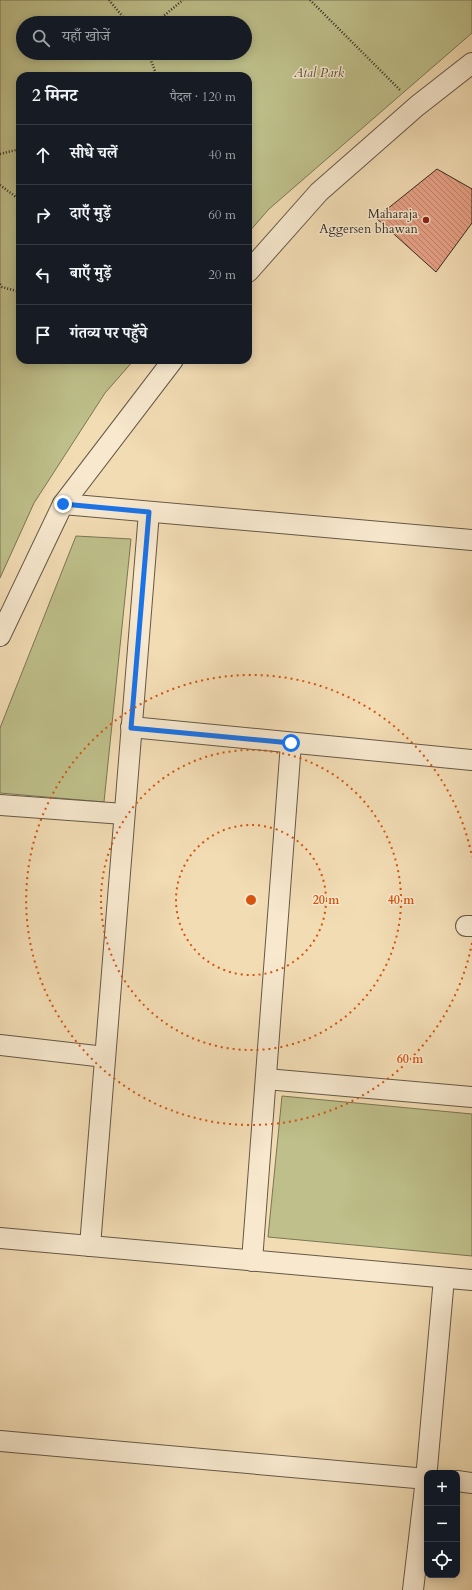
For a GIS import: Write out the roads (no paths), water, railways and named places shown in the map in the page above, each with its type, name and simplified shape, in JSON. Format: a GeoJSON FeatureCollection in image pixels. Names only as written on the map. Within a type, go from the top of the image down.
{"type":"FeatureCollection","features":[{"type":"Feature","properties":{"kind":"street"},"geometry":{"type":"LineString","coordinates":[[252,267],[319,192],[417,106],[472,63]]}},
{"type":"Feature","properties":{"kind":"street"},"geometry":{"type":"LineString","coordinates":[[0,636],[63,504],[170,364]]}},
{"type":"Feature","properties":{"kind":"street"},"geometry":{"type":"LineString","coordinates":[[63,504],[472,540]]}},
{"type":"Feature","properties":{"kind":"street"},"geometry":{"type":"LineString","coordinates":[[90,1246],[149,512]]}},
{"type":"Feature","properties":{"kind":"street"},"geometry":{"type":"LineString","coordinates":[[131,728],[472,760]]}},
{"type":"Feature","properties":{"kind":"street"},"geometry":{"type":"LineString","coordinates":[[252,1261],[291,743]]}},
{"type":"Feature","properties":{"kind":"street"},"geometry":{"type":"LineString","coordinates":[[0,805],[124,814]]}},
{"type":"Feature","properties":{"kind":"street"},"geometry":{"type":"LineString","coordinates":[[0,1045],[105,1057]]}},
{"type":"Feature","properties":{"kind":"street"},"geometry":{"type":"LineString","coordinates":[[266,1079],[472,1097]]}},
{"type":"Feature","properties":{"kind":"street"},"geometry":{"type":"LineString","coordinates":[[0,1238],[472,1280]]}},
{"type":"Feature","properties":{"kind":"street"},"geometry":{"type":"LineString","coordinates":[[427,1470],[444,1278]]}},
{"type":"Feature","properties":{"kind":"street"},"geometry":{"type":"LineString","coordinates":[[0,1441],[424,1479]]}},
{"type":"Feature","properties":{"kind":"street"},"geometry":{"type":"LineString","coordinates":[[460,1481],[472,1483]]}},
{"type":"Feature","properties":{"kind":"street"},"geometry":{"type":"LineString","coordinates":[[413,1590],[424,1496]]}},
{"type":"Feature","properties":{"kind":"place","name":"Maharaja Aggersen bhawan"},"geometry":{"type":"Point","coordinates":[426,220]}},
{"type":"Feature","properties":{"kind":"park label","name":"Atal Park"},"geometry":{"type":"Point","coordinates":[319,72]}}]}
